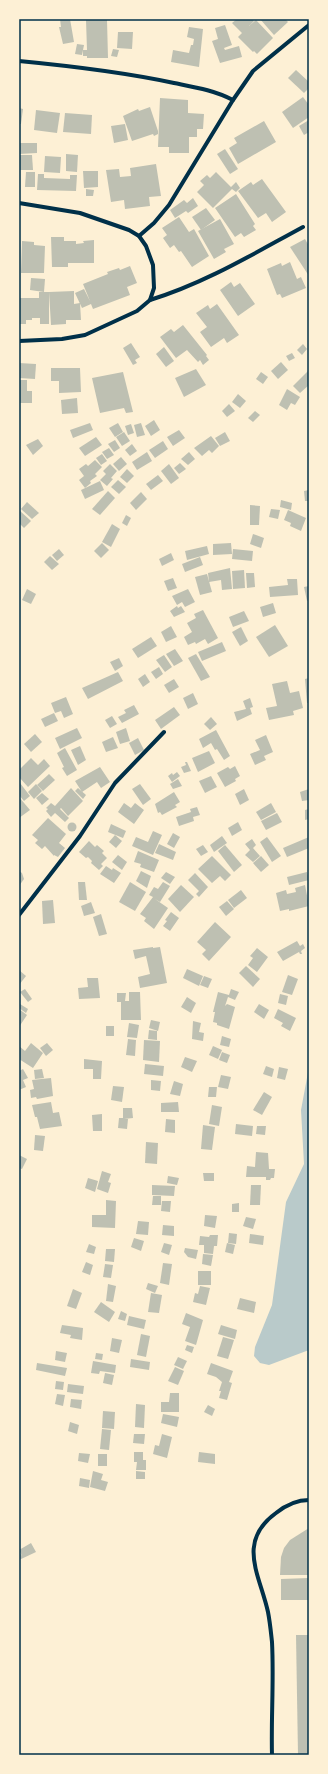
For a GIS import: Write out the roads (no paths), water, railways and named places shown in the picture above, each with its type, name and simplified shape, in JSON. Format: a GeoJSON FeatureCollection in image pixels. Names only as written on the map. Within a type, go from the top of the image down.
{"type":"FeatureCollection","features":[{"type":"Feature","properties":{"kind":"street"},"geometry":{"type":"LineString","coordinates":[[139,236],[154,223],[169,205],[233,100],[253,71],[309,25]]}},
{"type":"Feature","properties":{"kind":"street"},"geometry":{"type":"LineString","coordinates":[[19,61],[83,67],[158,80],[214,91],[233,100]]}},
{"type":"Feature","properties":{"kind":"street"},"geometry":{"type":"LineString","coordinates":[[19,203],[80,213],[113,223],[139,236],[146,246],[153,265],[154,288],[150,300]]}},
{"type":"Feature","properties":{"kind":"street"},"geometry":{"type":"LineString","coordinates":[[19,341],[62,339],[85,335],[137,311],[150,300],[174,293],[205,280],[303,227]]}},
{"type":"Feature","properties":{"kind":"street"},"geometry":{"type":"LineString","coordinates":[[19,915],[80,836],[115,783],[164,732]]}},
{"type":"Feature","properties":{"kind":"street"},"geometry":{"type":"LineString","coordinates":[[272,1755],[272,1642],[268,1612],[254,1567],[253,1550],[258,1532],[267,1519],[283,1508],[300,1500],[309,1500]]}}]}
